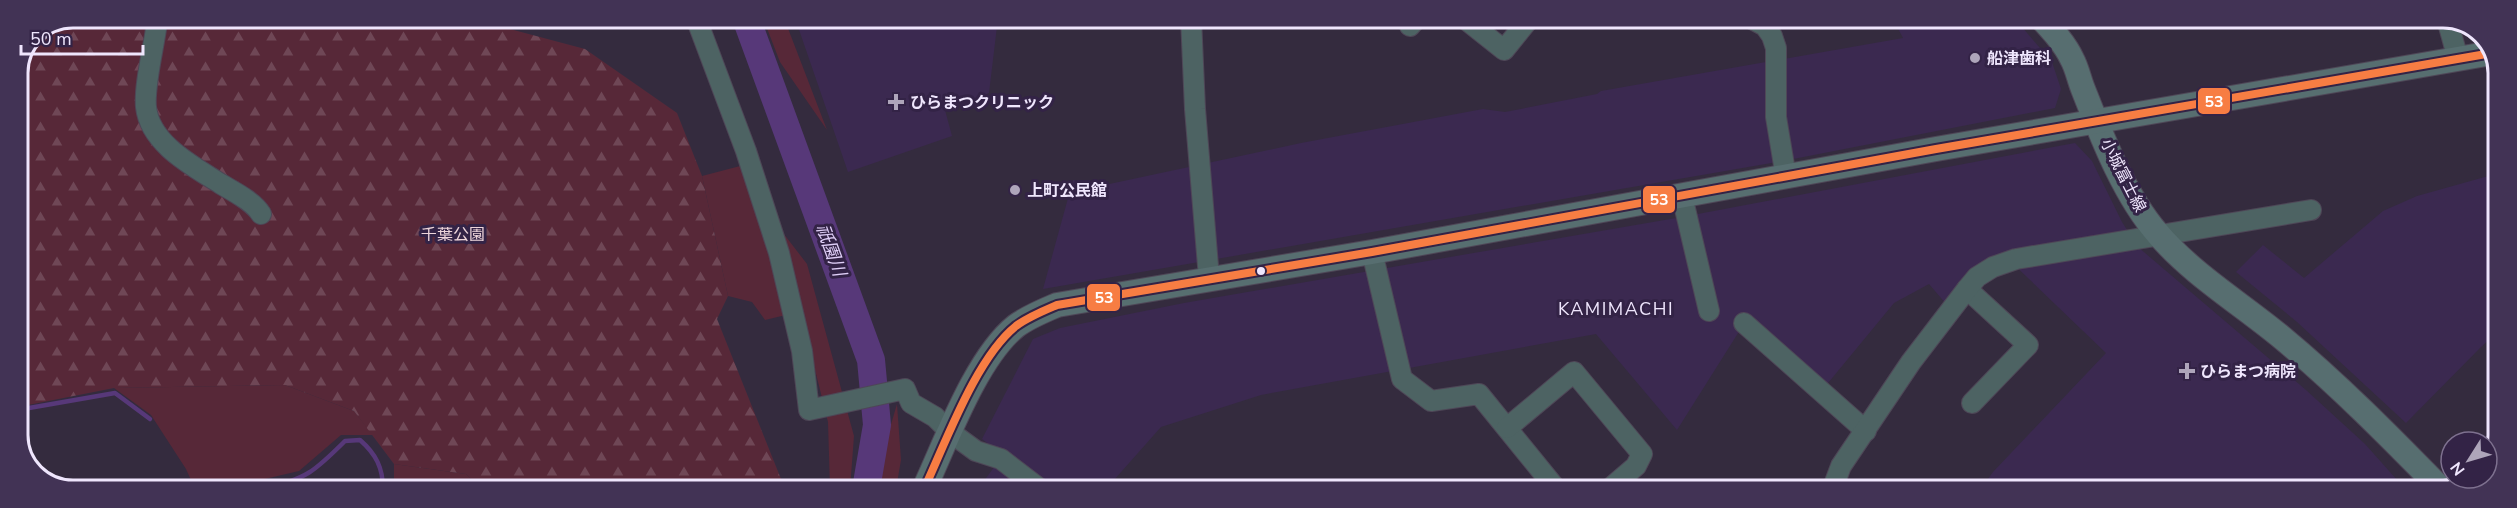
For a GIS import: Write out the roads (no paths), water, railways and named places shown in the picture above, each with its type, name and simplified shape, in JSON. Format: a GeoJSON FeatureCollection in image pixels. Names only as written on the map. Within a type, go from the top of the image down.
{"type":"FeatureCollection","features":[{"type":"Feature","properties":{"kind":"main road"},"geometry":{"type":"LineString","coordinates":[[2051,29],[2072,58],[2097,122],[2484,54]]}},
{"type":"Feature","properties":{"kind":"main road","name":"小城富士線"},"geometry":{"type":"LineString","coordinates":[[928,480],[982,368],[997,345],[1016,326],[1057,305],[1372,252],[2097,122],[2124,183],[2139,210],[2159,235],[2187,262],[2291,346],[2375,422],[2432,480]]}},
{"type":"Feature","properties":{"kind":"street"},"geometry":{"type":"LineString","coordinates":[[156,29],[145,105],[148,120],[160,138],[182,159],[242,197],[261,214]]}},
{"type":"Feature","properties":{"kind":"street"},"geometry":{"type":"LineString","coordinates":[[700,29],[746,151],[779,254],[802,351],[809,410],[905,389],[911,403],[935,417],[950,432],[976,451],[1001,459],[1028,480]]}},
{"type":"Feature","properties":{"kind":"street"},"geometry":{"type":"LineString","coordinates":[[1191,29],[1194,109],[1209,278]]}},
{"type":"Feature","properties":{"kind":"street"},"geometry":{"type":"LineString","coordinates":[[1478,29],[1504,50],[1521,29]]}},
{"type":"Feature","properties":{"kind":"street"},"geometry":{"type":"LineString","coordinates":[[1767,29],[1776,48],[1776,117],[1786,177]]}},
{"type":"Feature","properties":{"kind":"street"},"geometry":{"type":"LineString","coordinates":[[2450,29],[2458,59]]}},
{"type":"Feature","properties":{"kind":"street"},"geometry":{"type":"LineString","coordinates":[[1682,196],[1709,311]]}},
{"type":"Feature","properties":{"kind":"street"},"geometry":{"type":"LineString","coordinates":[[1835,480],[1840,466],[1911,362],[1977,277],[1993,267],[2016,259],[2311,210]]}},
{"type":"Feature","properties":{"kind":"street"},"geometry":{"type":"LineString","coordinates":[[1372,252],[1402,379],[1431,401],[1479,394],[1549,480]]}},
{"type":"Feature","properties":{"kind":"street"},"geometry":{"type":"LineString","coordinates":[[1967,289],[2028,345],[1972,403]]}},
{"type":"Feature","properties":{"kind":"street"},"geometry":{"type":"LineString","coordinates":[[1743,323],[1866,431]]}},
{"type":"Feature","properties":{"kind":"street"},"geometry":{"type":"LineString","coordinates":[[1507,428],[1574,372],[1642,454],[1636,466],[1620,480]]}},
{"type":"Feature","properties":{"kind":"waterway","name":"祇園川"},"geometry":{"type":"LineString","coordinates":[[750,29],[871,360],[877,425],[868,480]]}},
{"type":"Feature","properties":{"kind":"waterway"},"geometry":{"type":"LineString","coordinates":[[29,408],[115,393],[150,419]]}},
{"type":"Feature","properties":{"kind":"waterway"},"geometry":{"type":"LineString","coordinates":[[294,480],[317,467],[345,441],[360,440],[378,462],[382,480]]}},
{"type":"Feature","properties":{"kind":"place","name":"船津歯科"},"geometry":{"type":"Point","coordinates":[1975,58]}},
{"type":"Feature","properties":{"kind":"place","name":"ひらまつクリニック"},"geometry":{"type":"Point","coordinates":[896,102]}},
{"type":"Feature","properties":{"kind":"place","name":"上町公民館"},"geometry":{"type":"Point","coordinates":[1015,190]}},
{"type":"Feature","properties":{"kind":"place","name":"ひらまつ病院"},"geometry":{"type":"Point","coordinates":[2187,371]}},
{"type":"Feature","properties":{"kind":"district","name":"KAMIMACHI"},"geometry":{"type":"Point","coordinates":[1616,309]}},
{"type":"Feature","properties":{"kind":"park label","name":"千葉公園"},"geometry":{"type":"Point","coordinates":[453,234]}}]}
